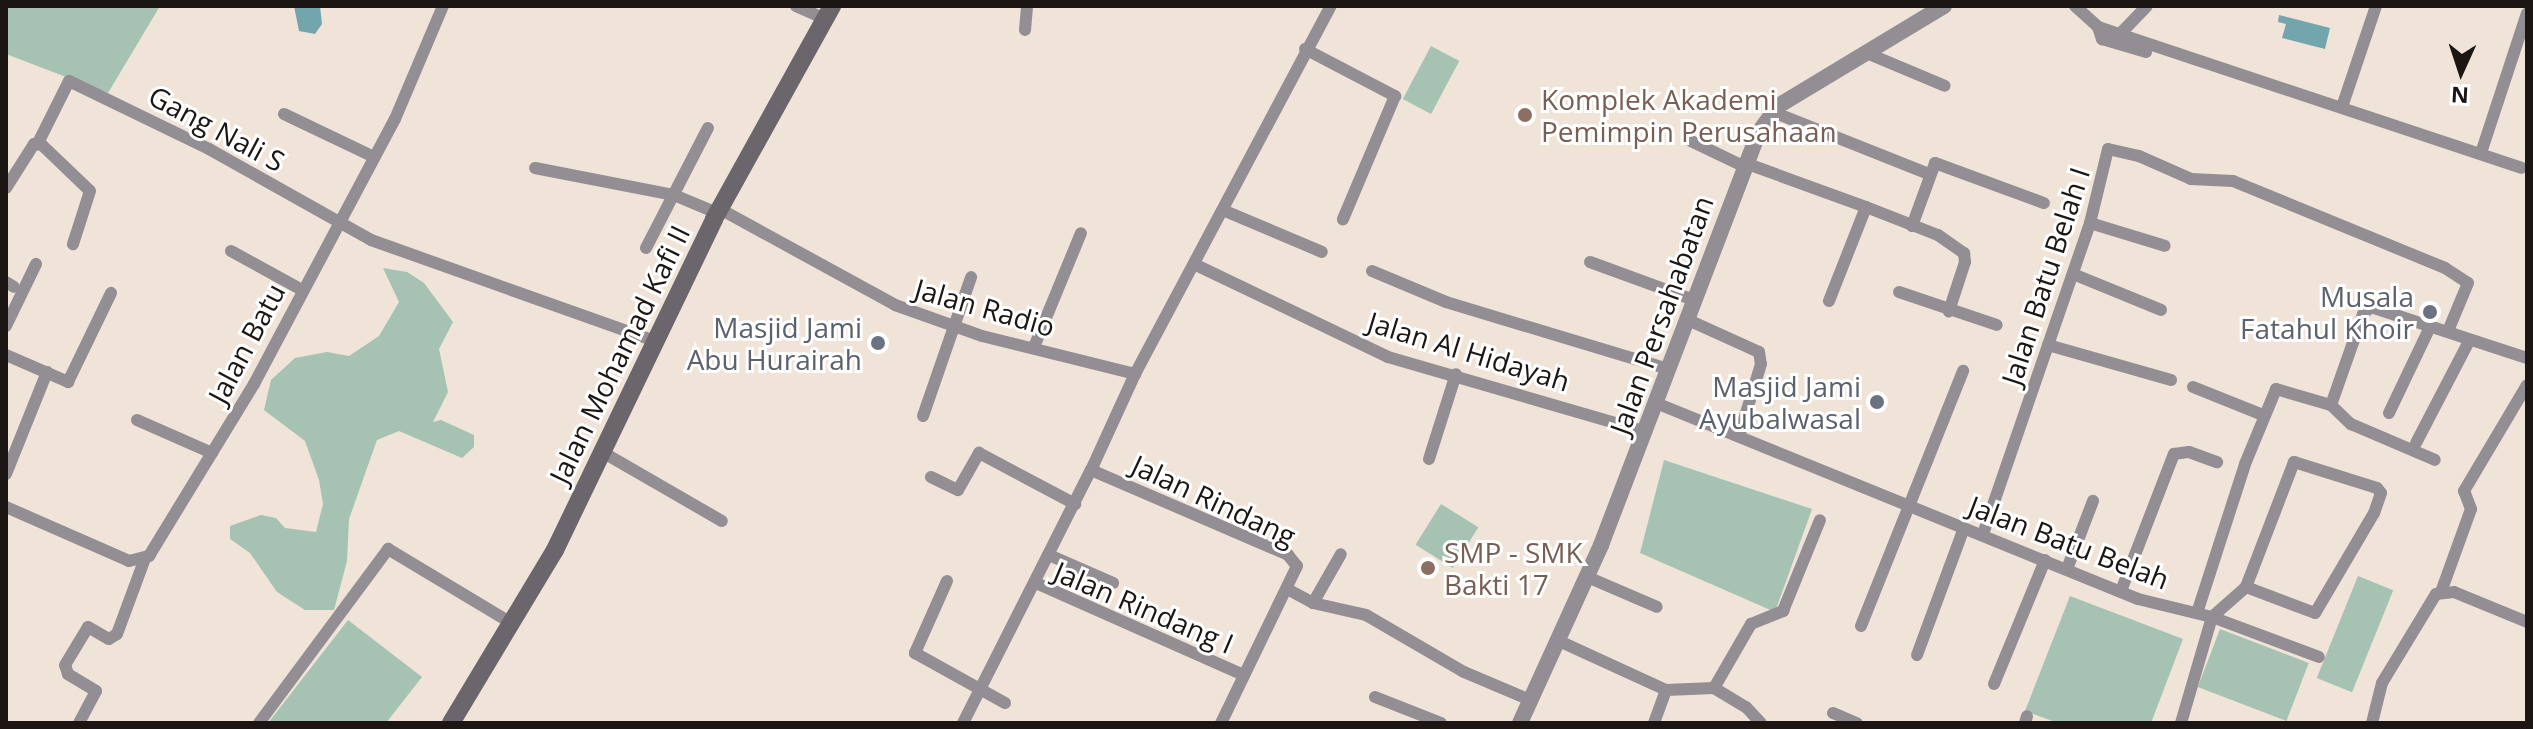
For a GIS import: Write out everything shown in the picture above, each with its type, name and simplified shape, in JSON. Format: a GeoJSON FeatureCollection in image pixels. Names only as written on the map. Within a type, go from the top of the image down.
{"type":"FeatureCollection","features":[{"type":"Feature","properties":{"kind":"main road","name":"Jalan Mohamad Kafi II"},"geometry":{"type":"LineString","coordinates":[[451,723],[507,619],[604,453],[650,339],[715,211],[825,13]]}},
{"type":"Feature","properties":{"kind":"street","name":"Jalan Batu"},"geometry":{"type":"LineString","coordinates":[[79,723],[96,691],[68,674],[65,665],[88,627],[109,639],[117,634],[144,561],[254,384],[300,289],[338,226],[426,56],[443,6]]}},
{"type":"Feature","properties":{"kind":"street"},"geometry":{"type":"LineString","coordinates":[[1025,30],[1027,6]]}},
{"type":"Feature","properties":{"kind":"street"},"geometry":{"type":"LineString","coordinates":[[1135,374],[1225,211],[1305,49],[1331,6]]}},
{"type":"Feature","properties":{"kind":"street"},"geometry":{"type":"LineString","coordinates":[[1773,112],[1944,6]]}},
{"type":"Feature","properties":{"kind":"street"},"geometry":{"type":"LineString","coordinates":[[2075,6],[2098,27],[2119,35],[2521,168]]}},
{"type":"Feature","properties":{"kind":"street"},"geometry":{"type":"LineString","coordinates":[[2119,35],[2147,6]]}},
{"type":"Feature","properties":{"kind":"street"},"geometry":{"type":"LineString","coordinates":[[2342,107],[2376,6]]}},
{"type":"Feature","properties":{"kind":"street"},"geometry":{"type":"LineString","coordinates":[[2481,153],[2527,11],[2519,6]]}},
{"type":"Feature","properties":{"kind":"street"},"geometry":{"type":"LineString","coordinates":[[799,7],[825,13]]}},
{"type":"Feature","properties":{"kind":"street"},"geometry":{"type":"LineString","coordinates":[[2098,27],[2102,39],[2147,52],[2155,47]]}},
{"type":"Feature","properties":{"kind":"street"},"geometry":{"type":"LineString","coordinates":[[1305,49],[1395,96],[1343,219]]}},
{"type":"Feature","properties":{"kind":"street"},"geometry":{"type":"LineString","coordinates":[[1869,54],[1945,86]]}},
{"type":"Feature","properties":{"kind":"street","name":"Gang Nali S"},"geometry":{"type":"LineString","coordinates":[[38,143],[69,81],[209,149],[338,226],[650,339]]}},
{"type":"Feature","properties":{"kind":"street"},"geometry":{"type":"LineString","coordinates":[[1773,112],[1929,174]]}},
{"type":"Feature","properties":{"kind":"street","name":"Jalan Persahabatan"},"geometry":{"type":"LineString","coordinates":[[1520,723],[1559,641],[1646,432],[1744,164],[1773,112]]}},
{"type":"Feature","properties":{"kind":"street"},"geometry":{"type":"LineString","coordinates":[[284,114],[374,157]]}},
{"type":"Feature","properties":{"kind":"street"},"geometry":{"type":"LineString","coordinates":[[646,248],[708,128]]}},
{"type":"Feature","properties":{"kind":"street"},"geometry":{"type":"LineString","coordinates":[[1691,141],[1957,244],[1964,253],[1963,273],[1949,311]]}},
{"type":"Feature","properties":{"kind":"street"},"geometry":{"type":"LineString","coordinates":[[6,188],[38,143],[90,191],[90,202],[73,244]]}},
{"type":"Feature","properties":{"kind":"street","name":"Jalan Batu Belah I"},"geometry":{"type":"LineString","coordinates":[[1983,534],[2054,347],[2108,149],[2191,179],[2233,181],[2463,278],[2468,289],[2448,331]]}},
{"type":"Feature","properties":{"kind":"street"},"geometry":{"type":"LineString","coordinates":[[1912,226],[1929,174],[1938,162],[2044,203]]}},
{"type":"Feature","properties":{"kind":"street","name":"Jalan Radio"},"geometry":{"type":"LineString","coordinates":[[535,168],[674,195],[715,211],[895,305],[951,325],[1135,374]]}},
{"type":"Feature","properties":{"kind":"street"},"geometry":{"type":"LineString","coordinates":[[1829,301],[1866,207]]}},
{"type":"Feature","properties":{"kind":"street"},"geometry":{"type":"LineString","coordinates":[[1225,211],[1322,252]]}},
{"type":"Feature","properties":{"kind":"street"},"geometry":{"type":"LineString","coordinates":[[2090,223],[2165,246]]}},
{"type":"Feature","properties":{"kind":"street"},"geometry":{"type":"LineString","coordinates":[[1034,347],[1081,233]]}},
{"type":"Feature","properties":{"kind":"street"},"geometry":{"type":"LineString","coordinates":[[231,251],[300,289]]}},
{"type":"Feature","properties":{"kind":"street"},"geometry":{"type":"LineString","coordinates":[[1590,262],[1694,300]]}},
{"type":"Feature","properties":{"kind":"street"},"geometry":{"type":"LineString","coordinates":[[6,326],[36,264]]}},
{"type":"Feature","properties":{"kind":"street","name":"Jalan Al Hidayah"},"geometry":{"type":"LineString","coordinates":[[1196,265],[1388,357],[1456,374],[1646,432]]}},
{"type":"Feature","properties":{"kind":"street"},"geometry":{"type":"LineString","coordinates":[[1372,271],[1446,302],[1668,369]]}},
{"type":"Feature","properties":{"kind":"street"},"geometry":{"type":"LineString","coordinates":[[2073,274],[2161,310]]}},
{"type":"Feature","properties":{"kind":"street"},"geometry":{"type":"LineString","coordinates":[[923,416],[951,325],[971,277]]}},
{"type":"Feature","properties":{"kind":"street"},"geometry":{"type":"LineString","coordinates":[[1899,292],[1997,325]]}},
{"type":"Feature","properties":{"kind":"street"},"geometry":{"type":"LineString","coordinates":[[6,355],[68,382],[111,293]]}},
{"type":"Feature","properties":{"kind":"street"},"geometry":{"type":"LineString","coordinates":[[2331,405],[2367,309],[2448,331],[2469,341],[2527,358]]}},
{"type":"Feature","properties":{"kind":"street"},"geometry":{"type":"LineString","coordinates":[[1686,319],[1759,352],[1761,364],[1739,436]]}},
{"type":"Feature","properties":{"kind":"street"},"geometry":{"type":"LineString","coordinates":[[2389,413],[2430,327]]}},
{"type":"Feature","properties":{"kind":"street"},"geometry":{"type":"LineString","coordinates":[[2416,443],[2469,341]]}},
{"type":"Feature","properties":{"kind":"street"},"geometry":{"type":"LineString","coordinates":[[2054,347],[2171,380]]}},
{"type":"Feature","properties":{"kind":"street"},"geometry":{"type":"LineString","coordinates":[[1861,626],[1963,371]]}},
{"type":"Feature","properties":{"kind":"street"},"geometry":{"type":"LineString","coordinates":[[6,474],[47,372]]}},
{"type":"Feature","properties":{"kind":"street","name":"Jalan Rindang"},"geometry":{"type":"LineString","coordinates":[[1135,374],[1091,470],[1288,555],[1297,566],[1289,590],[1221,723]]}},
{"type":"Feature","properties":{"kind":"street"},"geometry":{"type":"LineString","coordinates":[[1429,459],[1456,374]]}},
{"type":"Feature","properties":{"kind":"street"},"geometry":{"type":"LineString","coordinates":[[2372,723],[2388,671],[2441,592],[2471,509],[2464,491],[2527,385]]}},
{"type":"Feature","properties":{"kind":"street"},"geometry":{"type":"LineString","coordinates":[[2193,387],[2263,415]]}},
{"type":"Feature","properties":{"kind":"street"},"geometry":{"type":"LineString","coordinates":[[2197,613],[2263,415],[2281,388],[2331,405],[2351,424],[2435,460]]}},
{"type":"Feature","properties":{"kind":"street","name":"Jalan Batu Belah"},"geometry":{"type":"LineString","coordinates":[[1656,403],[2121,591],[2212,617],[2319,657]]}},
{"type":"Feature","properties":{"kind":"street"},"geometry":{"type":"LineString","coordinates":[[137,420],[212,453]]}},
{"type":"Feature","properties":{"kind":"street"},"geometry":{"type":"LineString","coordinates":[[2121,591],[2174,454],[2189,452],[2217,462]]}},
{"type":"Feature","properties":{"kind":"street"},"geometry":{"type":"LineString","coordinates":[[604,453],[722,521]]}},
{"type":"Feature","properties":{"kind":"street"},"geometry":{"type":"LineString","coordinates":[[931,477],[958,490],[979,453],[1075,504]]}},
{"type":"Feature","properties":{"kind":"street"},"geometry":{"type":"LineString","coordinates":[[2181,723],[2212,617],[2246,587],[2294,462],[2377,488],[2381,493],[2374,513],[2330,594],[2315,613],[2246,587]]}},
{"type":"Feature","properties":{"kind":"street"},"geometry":{"type":"LineString","coordinates":[[1036,583],[1091,470]]}},
{"type":"Feature","properties":{"kind":"street"},"geometry":{"type":"LineString","coordinates":[[2067,569],[2093,501]]}},
{"type":"Feature","properties":{"kind":"street"},"geometry":{"type":"LineString","coordinates":[[6,507],[129,561],[144,561]]}},
{"type":"Feature","properties":{"kind":"street"},"geometry":{"type":"LineString","coordinates":[[1714,688],[1751,624],[1783,611],[1820,520]]}},
{"type":"Feature","properties":{"kind":"street"},"geometry":{"type":"LineString","coordinates":[[1917,655],[1964,528]]}},
{"type":"Feature","properties":{"kind":"street"},"geometry":{"type":"LineString","coordinates":[[259,723],[388,549],[507,619]]}},
{"type":"Feature","properties":{"kind":"street"},"geometry":{"type":"LineString","coordinates":[[1313,603],[1341,554]]}},
{"type":"Feature","properties":{"kind":"street"},"geometry":{"type":"LineString","coordinates":[[1049,555],[1113,583]]}},
{"type":"Feature","properties":{"kind":"street"},"geometry":{"type":"LineString","coordinates":[[1994,684],[2045,560]]}},
{"type":"Feature","properties":{"kind":"street"},"geometry":{"type":"LineString","coordinates":[[1585,576],[1657,607]]}},
{"type":"Feature","properties":{"kind":"street"},"geometry":{"type":"LineString","coordinates":[[947,581],[915,653],[1005,703]]}},
{"type":"Feature","properties":{"kind":"street","name":"Jalan Rindang I"},"geometry":{"type":"LineString","coordinates":[[963,723],[984,691],[1036,583],[1244,675]]}},
{"type":"Feature","properties":{"kind":"street"},"geometry":{"type":"LineString","coordinates":[[1289,590],[1313,603],[1366,615],[1464,672],[1530,700]]}},
{"type":"Feature","properties":{"kind":"street"},"geometry":{"type":"LineString","coordinates":[[2441,592],[2527,622]]}},
{"type":"Feature","properties":{"kind":"street"},"geometry":{"type":"LineString","coordinates":[[1559,641],[1666,690],[1714,688],[1746,707],[1761,723]]}},
{"type":"Feature","properties":{"kind":"street"},"geometry":{"type":"LineString","coordinates":[[1654,723],[1666,690]]}},
{"type":"Feature","properties":{"kind":"street"},"geometry":{"type":"LineString","coordinates":[[1375,697],[1441,723]]}},
{"type":"Feature","properties":{"kind":"street"},"geometry":{"type":"LineString","coordinates":[[1833,713],[1857,723]]}},
{"type":"Feature","properties":{"kind":"green space"},"geometry":{"type":"Polygon","coordinates":[[[6,6],[160,6],[108,93],[6,54],[6,6]]]}},
{"type":"Feature","properties":{"kind":"green space"},"geometry":{"type":"Polygon","coordinates":[[[1431,46],[1459,61],[1431,114],[1403,99],[1431,46]]]}},
{"type":"Feature","properties":{"kind":"green space"},"geometry":{"type":"Polygon","coordinates":[[[383,268],[407,272],[424,283],[453,322],[439,349],[448,392],[433,422],[441,420],[474,435],[474,447],[462,458],[399,431],[377,440],[349,519],[347,561],[334,610],[305,610],[277,592],[250,553],[230,539],[230,526],[261,515],[276,518],[285,528],[316,532],[323,504],[319,480],[305,441],[264,410],[271,380],[295,358],[327,352],[349,356],[379,336],[399,302],[383,268]]]}},
{"type":"Feature","properties":{"kind":"green space"},"geometry":{"type":"Polygon","coordinates":[[[1664,460],[1812,509],[1775,612],[1640,553],[1664,460]]]}},
{"type":"Feature","properties":{"kind":"green space"},"geometry":{"type":"Polygon","coordinates":[[[1441,504],[1478,527],[1453,568],[1416,545],[1441,504]]]}},
{"type":"Feature","properties":{"kind":"green space"},"geometry":{"type":"Polygon","coordinates":[[[2358,576],[2393,590],[2352,692],[2317,678],[2358,576]]]}},
{"type":"Feature","properties":{"kind":"green space"},"geometry":{"type":"Polygon","coordinates":[[[2070,596],[2183,639],[2151,723],[2058,723],[2025,711],[2070,596]]]}},
{"type":"Feature","properties":{"kind":"green space"},"geometry":{"type":"Polygon","coordinates":[[[348,620],[422,677],[386,723],[268,723],[348,620]]]}},
{"type":"Feature","properties":{"kind":"green space"},"geometry":{"type":"Polygon","coordinates":[[[2220,629],[2309,663],[2286,721],[2198,687],[2220,629]]]}},
{"type":"Feature","properties":{"kind":"water"},"geometry":{"type":"Polygon","coordinates":[[[294,6],[320,6],[322,24],[315,34],[299,31],[294,6]]]}},
{"type":"Feature","properties":{"kind":"water"},"geometry":{"type":"Polygon","coordinates":[[[2279,15],[2330,28],[2325,49],[2282,38],[2286,24],[2278,22],[2279,15]]]}},
{"type":"Feature","properties":{"kind":"place","name":"Komplek Akademi Pemimpin Perusahaan"},"geometry":{"type":"Point","coordinates":[1525,115]}},
{"type":"Feature","properties":{"kind":"place","name":"Musala Fatahul Khoir"},"geometry":{"type":"Point","coordinates":[2430,312]}},
{"type":"Feature","properties":{"kind":"place","name":"Masjid Jami Abu Hurairah"},"geometry":{"type":"Point","coordinates":[878,343]}},
{"type":"Feature","properties":{"kind":"place","name":"Masjid Jami Ayubalwasal"},"geometry":{"type":"Point","coordinates":[1877,402]}},
{"type":"Feature","properties":{"kind":"place","name":"SMP - SMK Bakti 17"},"geometry":{"type":"Point","coordinates":[1428,568]}}]}
